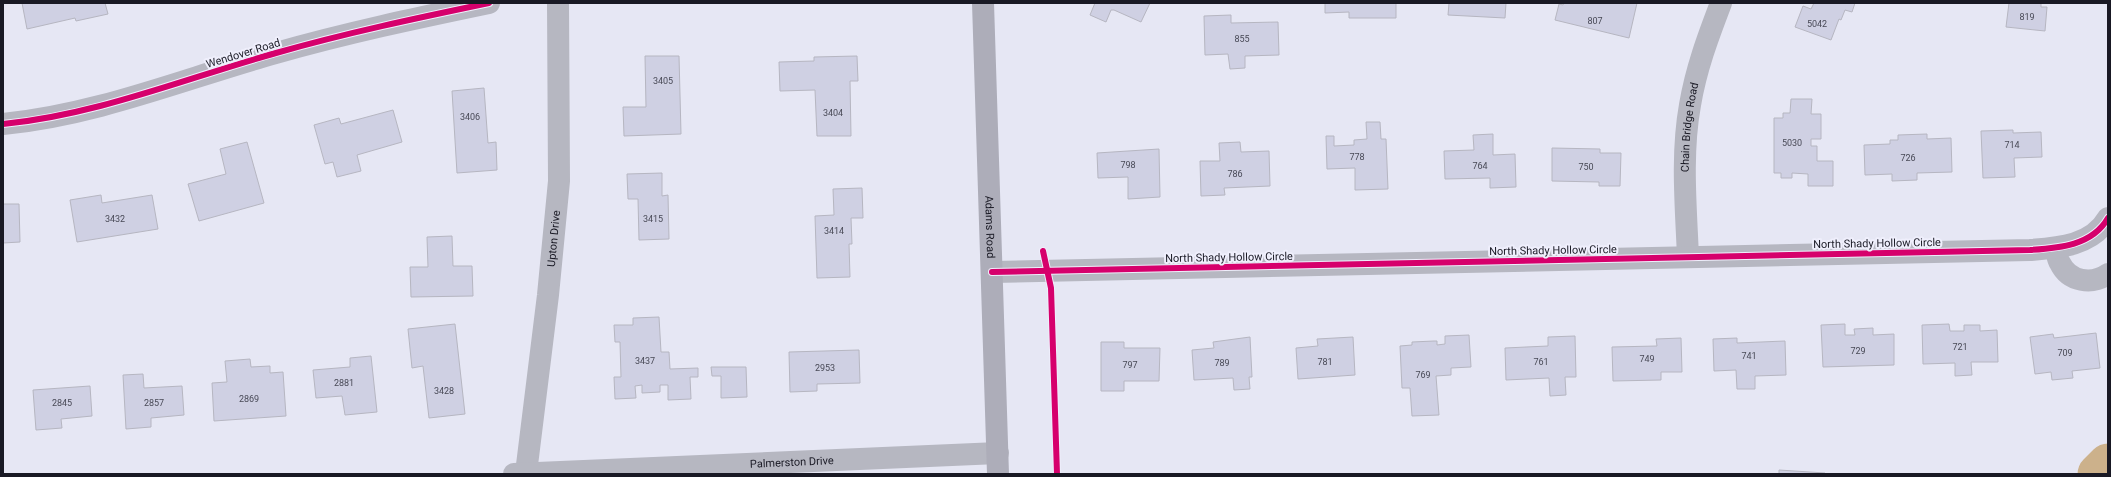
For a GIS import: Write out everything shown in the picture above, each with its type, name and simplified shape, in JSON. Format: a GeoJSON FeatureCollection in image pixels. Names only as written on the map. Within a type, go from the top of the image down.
{"type":"FeatureCollection","features":[{"type":"Feature","properties":{"kind":"street","name":"Wendover Road"},"geometry":{"type":"LineString","coordinates":[[3,124],[79,110],[283,51],[378,26],[489,3]]}},
{"type":"Feature","properties":{"kind":"street","name":"Upton Drive"},"geometry":{"type":"LineString","coordinates":[[526,474],[548,295],[559,181],[558,3]]}},
{"type":"Feature","properties":{"kind":"street","name":"Adams Road"},"geometry":{"type":"LineString","coordinates":[[984,3],[998,463]]}},
{"type":"Feature","properties":{"kind":"street","name":"Chain Bridge Road"},"geometry":{"type":"LineString","coordinates":[[1688,257],[1685,144],[1690,106],[1703,49],[1721,3]]}},
{"type":"Feature","properties":{"kind":"street","name":"North Shady Hollow Circle"},"geometry":{"type":"LineString","coordinates":[[992,272],[2056,248],[2073,245],[2093,234],[2107,221]]}},
{"type":"Feature","properties":{"kind":"street"},"geometry":{"type":"LineString","coordinates":[[2056,248],[2060,263],[2067,273],[2078,280],[2100,280],[2108,274]]}},
{"type":"Feature","properties":{"kind":"street","name":"Palmerston Drive"},"geometry":{"type":"LineString","coordinates":[[514,474],[998,463]]}},
{"type":"Feature","properties":{"kind":"building"},"geometry":{"type":"Polygon","coordinates":[[[22,3],[105,3],[108,14],[76,21],[75,18],[27,29],[22,3]]]}},
{"type":"Feature","properties":{"kind":"building"},"geometry":{"type":"Polygon","coordinates":[[[1095,3],[1150,3],[1141,22],[1111,10],[1106,22],[1090,15],[1095,3]]]}},
{"type":"Feature","properties":{"kind":"building"},"geometry":{"type":"Polygon","coordinates":[[[1325,3],[1396,3],[1396,18],[1349,18],[1349,12],[1325,13],[1325,3]]]}},
{"type":"Feature","properties":{"kind":"building"},"geometry":{"type":"Polygon","coordinates":[[[1449,3],[1506,3],[1505,18],[1448,15],[1449,3]]]}},
{"type":"Feature","properties":{"kind":"building"},"geometry":{"type":"Polygon","coordinates":[[[1564,3],[1637,3],[1629,38],[1555,20],[1559,4],[1563,5],[1564,3]]]}},
{"type":"Feature","properties":{"kind":"building"},"geometry":{"type":"Polygon","coordinates":[[[1814,3],[1855,3],[1852,12],[1845,10],[1841,20],[1839,19],[1831,40],[1795,27],[1803,6],[1811,9],[1814,3]]]}},
{"type":"Feature","properties":{"kind":"building"},"geometry":{"type":"Polygon","coordinates":[[[2009,3],[2041,3],[2041,7],[2047,7],[2045,31],[2006,27],[2009,3]]]}},
{"type":"Feature","properties":{"kind":"building"},"geometry":{"type":"Polygon","coordinates":[[[1231,15],[1231,23],[1278,22],[1279,55],[1245,56],[1245,68],[1230,69],[1228,54],[1205,55],[1204,16],[1231,15]]]}},
{"type":"Feature","properties":{"kind":"building"},"geometry":{"type":"Polygon","coordinates":[[[645,56],[679,56],[681,134],[624,136],[623,107],[646,107],[645,56]]]}},
{"type":"Feature","properties":{"kind":"building"},"geometry":{"type":"Polygon","coordinates":[[[857,56],[858,81],[850,81],[851,136],[817,136],[815,90],[780,91],[779,62],[814,61],[814,57],[857,56]]]}},
{"type":"Feature","properties":{"kind":"building"},"geometry":{"type":"Polygon","coordinates":[[[484,88],[488,143],[496,142],[497,170],[457,173],[452,91],[484,88]]]}},
{"type":"Feature","properties":{"kind":"building"},"geometry":{"type":"Polygon","coordinates":[[[1791,99],[1812,99],[1811,114],[1821,114],[1821,139],[1811,139],[1811,146],[1817,146],[1817,161],[1833,161],[1833,186],[1808,186],[1808,174],[1792,173],[1792,178],[1781,178],[1781,173],[1774,173],[1774,118],[1783,118],[1783,113],[1790,113],[1791,99]]]}},
{"type":"Feature","properties":{"kind":"building"},"geometry":{"type":"Polygon","coordinates":[[[393,110],[402,142],[357,155],[361,171],[337,177],[333,162],[325,164],[314,125],[339,118],[341,124],[393,110]]]}},
{"type":"Feature","properties":{"kind":"building"},"geometry":{"type":"Polygon","coordinates":[[[1366,122],[1380,122],[1381,139],[1386,139],[1388,189],[1355,190],[1355,168],[1327,169],[1326,136],[1334,136],[1334,146],[1354,145],[1354,140],[1367,139],[1366,122]]]}},
{"type":"Feature","properties":{"kind":"building"},"geometry":{"type":"Polygon","coordinates":[[[2013,130],[2013,133],[2041,132],[2042,157],[2014,158],[2015,177],[1983,178],[1981,131],[2013,130]]]}},
{"type":"Feature","properties":{"kind":"building"},"geometry":{"type":"Polygon","coordinates":[[[1493,134],[1493,155],[1515,154],[1516,187],[1490,188],[1490,178],[1445,179],[1444,151],[1474,150],[1473,135],[1493,134]]]}},
{"type":"Feature","properties":{"kind":"building"},"geometry":{"type":"Polygon","coordinates":[[[1927,134],[1927,139],[1951,138],[1952,172],[1917,173],[1917,180],[1892,181],[1892,174],[1865,175],[1864,145],[1890,144],[1890,140],[1898,140],[1898,135],[1927,134]]]}},
{"type":"Feature","properties":{"kind":"building"},"geometry":{"type":"Polygon","coordinates":[[[247,142],[264,203],[199,221],[188,184],[226,174],[220,149],[247,142]]]}},
{"type":"Feature","properties":{"kind":"building"},"geometry":{"type":"Polygon","coordinates":[[[1240,142],[1241,152],[1269,151],[1270,186],[1224,188],[1225,195],[1201,196],[1200,161],[1220,161],[1219,143],[1240,142]]]}},
{"type":"Feature","properties":{"kind":"building"},"geometry":{"type":"Polygon","coordinates":[[[1552,148],[1600,149],[1600,153],[1621,153],[1620,186],[1599,186],[1599,182],[1552,181],[1552,148]]]}},
{"type":"Feature","properties":{"kind":"building"},"geometry":{"type":"Polygon","coordinates":[[[1159,149],[1160,197],[1128,199],[1128,177],[1098,178],[1097,153],[1159,149]]]}},
{"type":"Feature","properties":{"kind":"building"},"geometry":{"type":"Polygon","coordinates":[[[662,173],[662,196],[668,195],[669,239],[639,240],[638,199],[628,199],[627,174],[662,173]]]}},
{"type":"Feature","properties":{"kind":"building"},"geometry":{"type":"Polygon","coordinates":[[[862,188],[863,218],[851,218],[852,244],[849,244],[850,277],[817,278],[815,216],[834,215],[833,189],[862,188]]]}},
{"type":"Feature","properties":{"kind":"building"},"geometry":{"type":"Polygon","coordinates":[[[101,195],[102,203],[152,195],[158,229],[77,242],[70,200],[101,195]]]}},
{"type":"Feature","properties":{"kind":"building"},"geometry":{"type":"Polygon","coordinates":[[[3,204],[19,204],[20,242],[3,243],[3,204]]]}},
{"type":"Feature","properties":{"kind":"building"},"geometry":{"type":"Polygon","coordinates":[[[452,236],[453,266],[472,266],[473,296],[411,297],[410,267],[428,267],[427,237],[452,236]]]}},
{"type":"Feature","properties":{"kind":"building"},"geometry":{"type":"Polygon","coordinates":[[[659,317],[661,352],[669,352],[670,369],[698,368],[698,377],[690,377],[691,399],[668,400],[668,385],[660,385],[660,392],[642,393],[642,385],[635,386],[636,398],[615,399],[614,377],[621,377],[620,342],[615,342],[614,325],[633,325],[633,318],[659,317]]]}},
{"type":"Feature","properties":{"kind":"building"},"geometry":{"type":"Polygon","coordinates":[[[455,324],[465,414],[429,418],[423,366],[412,368],[408,329],[455,324]]]}},
{"type":"Feature","properties":{"kind":"building"},"geometry":{"type":"Polygon","coordinates":[[[1845,324],[1845,335],[1855,335],[1854,329],[1873,328],[1873,335],[1894,334],[1894,365],[1823,367],[1821,325],[1845,324]]]}},
{"type":"Feature","properties":{"kind":"building"},"geometry":{"type":"Polygon","coordinates":[[[1949,324],[1950,331],[1964,331],[1964,325],[1980,325],[1980,331],[1997,330],[1998,362],[1971,362],[1972,375],[1955,376],[1955,363],[1923,364],[1922,325],[1949,324]]]}},
{"type":"Feature","properties":{"kind":"building"},"geometry":{"type":"Polygon","coordinates":[[[2096,333],[2100,368],[2072,371],[2073,378],[2052,380],[2051,372],[2035,374],[2030,337],[2053,334],[2054,338],[2096,333]]]}},
{"type":"Feature","properties":{"kind":"building"},"geometry":{"type":"Polygon","coordinates":[[[1469,335],[1471,367],[1451,368],[1451,375],[1436,376],[1439,415],[1412,416],[1410,388],[1402,388],[1400,346],[1412,345],[1412,342],[1434,341],[1437,341],[1437,345],[1445,344],[1445,336],[1469,335]]]}},
{"type":"Feature","properties":{"kind":"building"},"geometry":{"type":"Polygon","coordinates":[[[1575,336],[1576,377],[1565,377],[1566,395],[1550,396],[1549,378],[1506,380],[1505,348],[1548,346],[1548,337],[1575,336]]]}},
{"type":"Feature","properties":{"kind":"building"},"geometry":{"type":"Polygon","coordinates":[[[1250,337],[1252,377],[1249,377],[1250,389],[1234,390],[1233,378],[1194,380],[1192,350],[1214,348],[1213,342],[1250,337]]]}},
{"type":"Feature","properties":{"kind":"building"},"geometry":{"type":"Polygon","coordinates":[[[1353,337],[1355,375],[1298,379],[1296,348],[1318,346],[1317,339],[1353,337]]]}},
{"type":"Feature","properties":{"kind":"building"},"geometry":{"type":"Polygon","coordinates":[[[1681,338],[1682,372],[1661,372],[1661,380],[1613,381],[1612,347],[1657,346],[1656,339],[1681,338]]]}},
{"type":"Feature","properties":{"kind":"building"},"geometry":{"type":"Polygon","coordinates":[[[1737,338],[1737,343],[1785,341],[1786,375],[1755,376],[1755,389],[1737,389],[1736,370],[1714,371],[1713,339],[1737,338]]]}},
{"type":"Feature","properties":{"kind":"building"},"geometry":{"type":"Polygon","coordinates":[[[1101,342],[1124,342],[1124,348],[1160,348],[1159,381],[1124,381],[1124,391],[1101,391],[1101,342]]]}},
{"type":"Feature","properties":{"kind":"building"},"geometry":{"type":"Polygon","coordinates":[[[859,350],[860,383],[817,384],[817,391],[790,392],[789,352],[859,350]]]}},
{"type":"Feature","properties":{"kind":"building"},"geometry":{"type":"Polygon","coordinates":[[[371,356],[377,412],[345,415],[342,396],[316,398],[313,370],[350,367],[350,358],[371,356]]]}},
{"type":"Feature","properties":{"kind":"building"},"geometry":{"type":"Polygon","coordinates":[[[250,359],[251,367],[270,366],[270,373],[283,372],[286,416],[214,421],[212,383],[227,382],[225,361],[250,359]]]}},
{"type":"Feature","properties":{"kind":"building"},"geometry":{"type":"Polygon","coordinates":[[[711,367],[746,367],[747,397],[721,398],[721,376],[712,376],[711,367]]]}},
{"type":"Feature","properties":{"kind":"building"},"geometry":{"type":"Polygon","coordinates":[[[143,374],[144,388],[182,386],[184,415],[151,418],[151,427],[126,429],[123,375],[143,374]]]}},
{"type":"Feature","properties":{"kind":"building"},"geometry":{"type":"Polygon","coordinates":[[[90,386],[92,416],[61,419],[62,428],[36,430],[33,390],[90,386]]]}},
{"type":"Feature","properties":{"kind":"building"},"geometry":{"type":"Polygon","coordinates":[[[1779,470],[1825,473],[1825,474],[1779,474],[1779,470]]]}},
{"type":"Feature","properties":{"kind":"waterway"},"geometry":{"type":"LineString","coordinates":[[2098,474],[2108,464]]}},
{"type":"Feature","properties":{"kind":"cycle path"},"geometry":{"type":"LineString","coordinates":[[3,124],[73,113],[302,46],[382,26],[489,3]]}},
{"type":"Feature","properties":{"kind":"cycle path"},"geometry":{"type":"LineString","coordinates":[[992,272],[2030,250],[2074,244],[2084,240],[2093,235],[2108,218]]}},
{"type":"Feature","properties":{"kind":"cycle path"},"geometry":{"type":"LineString","coordinates":[[1043,251],[1051,288],[1057,474]]}}]}
